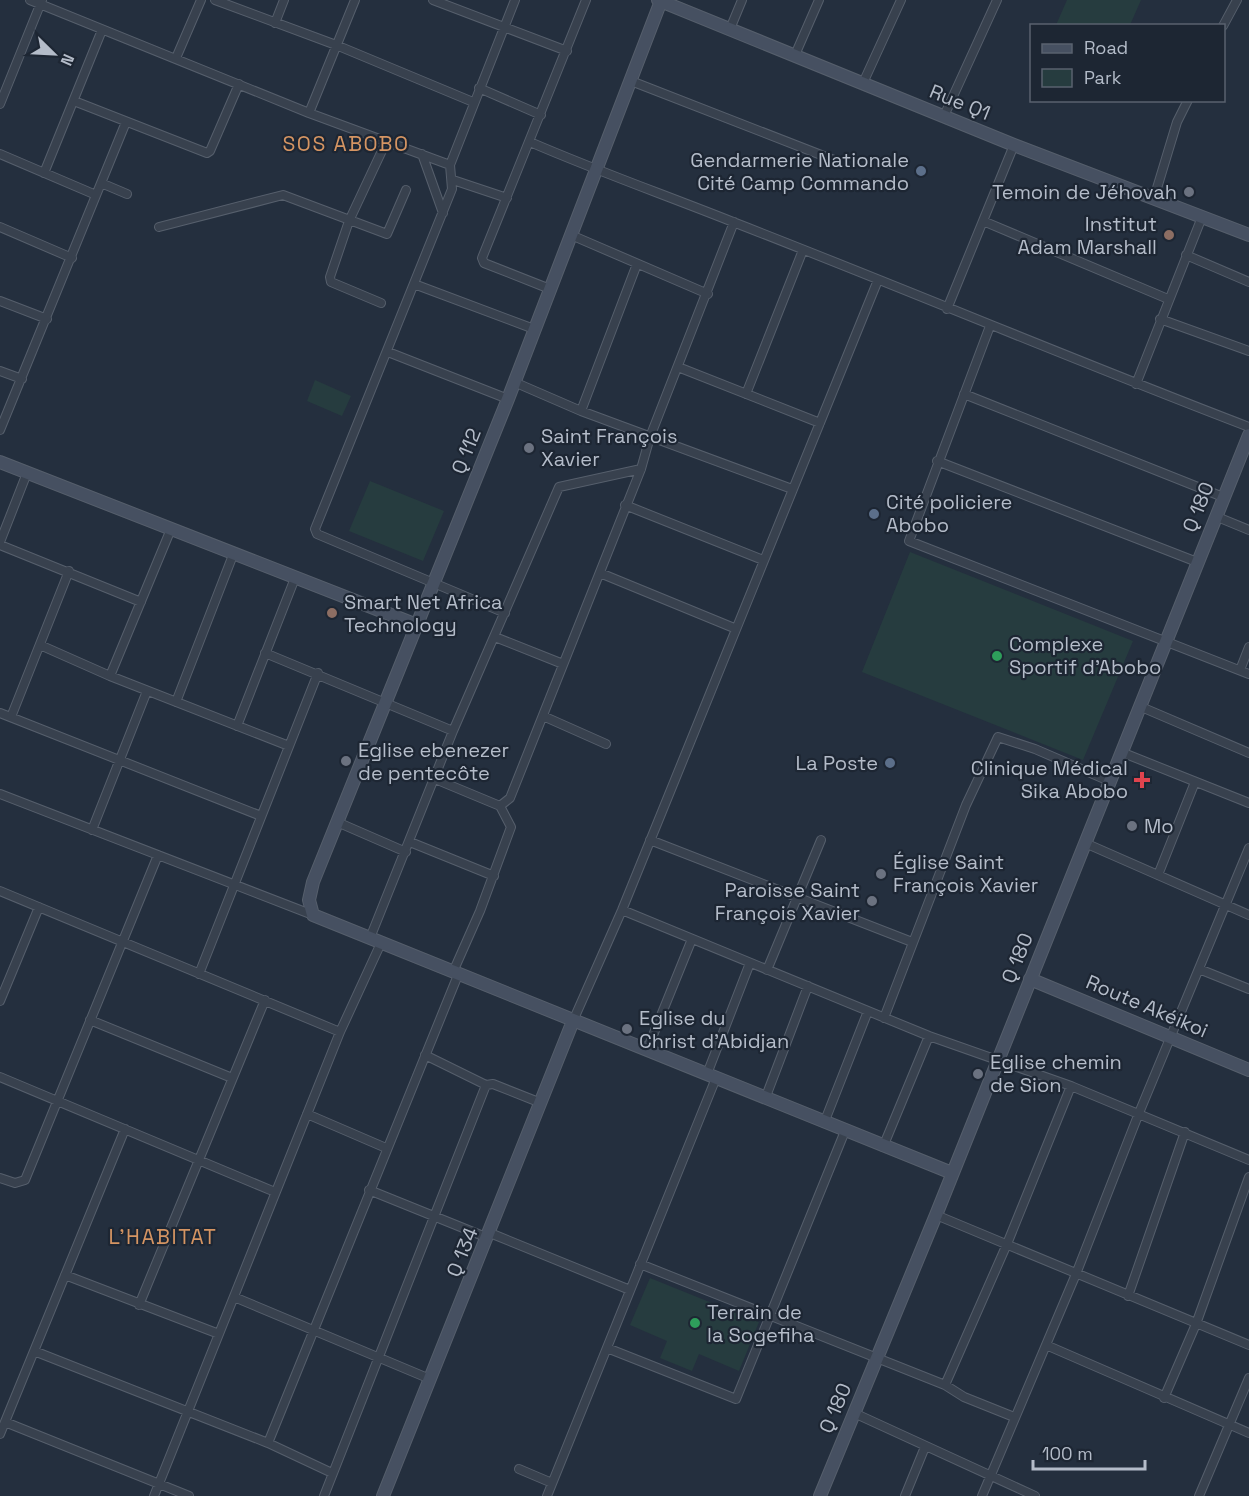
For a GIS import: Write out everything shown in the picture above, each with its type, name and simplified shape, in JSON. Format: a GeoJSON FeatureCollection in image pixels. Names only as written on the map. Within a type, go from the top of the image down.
{"type":"FeatureCollection","features":[{"type":"Feature","properties":{"kind":"street"},"geometry":{"type":"LineString","coordinates":[[30,0],[41,2],[102,30],[309,113],[450,165]]}},
{"type":"Feature","properties":{"kind":"street"},"geometry":{"type":"LineString","coordinates":[[176,58],[201,0]]}},
{"type":"Feature","properties":{"kind":"street"},"geometry":{"type":"LineString","coordinates":[[215,0],[336,45],[473,102]]}},
{"type":"Feature","properties":{"kind":"street"},"geometry":{"type":"LineString","coordinates":[[275,23],[284,0]]}},
{"type":"Feature","properties":{"kind":"street"},"geometry":{"type":"LineString","coordinates":[[309,113],[355,0]]}},
{"type":"Feature","properties":{"kind":"street"},"geometry":{"type":"LineString","coordinates":[[433,0],[567,51]]}},
{"type":"Feature","properties":{"kind":"street"},"geometry":{"type":"LineString","coordinates":[[505,613],[315,532],[443,214],[453,180],[450,165],[515,0]]}},
{"type":"Feature","properties":{"kind":"street"},"geometry":{"type":"LineString","coordinates":[[550,288],[482,261],[586,0]]}},
{"type":"Feature","properties":{"kind":"street","name":"Rue Q1"},"geometry":{"type":"LineString","coordinates":[[660,0],[1014,145],[1249,235]]}},
{"type":"Feature","properties":{"kind":"street","name":"Q 112"},"geometry":{"type":"LineString","coordinates":[[313,915],[310,891],[514,382],[631,81],[660,0]]}},
{"type":"Feature","properties":{"kind":"street"},"geometry":{"type":"LineString","coordinates":[[730,29],[742,0]]}},
{"type":"Feature","properties":{"kind":"street"},"geometry":{"type":"LineString","coordinates":[[795,55],[819,0]]}},
{"type":"Feature","properties":{"kind":"street"},"geometry":{"type":"LineString","coordinates":[[863,83],[901,0]]}},
{"type":"Feature","properties":{"kind":"street"},"geometry":{"type":"LineString","coordinates":[[944,116],[997,0]]}},
{"type":"Feature","properties":{"kind":"street"},"geometry":{"type":"LineString","coordinates":[[1224,24],[1237,0]]}},
{"type":"Feature","properties":{"kind":"street"},"geometry":{"type":"LineString","coordinates":[[0,104],[41,2]]}},
{"type":"Feature","properties":{"kind":"street"},"geometry":{"type":"LineString","coordinates":[[44,173],[102,30]]}},
{"type":"Feature","properties":{"kind":"street"},"geometry":{"type":"LineString","coordinates":[[631,81],[834,160]]}},
{"type":"Feature","properties":{"kind":"street"},"geometry":{"type":"LineString","coordinates":[[74,101],[207,153],[210,151],[239,84]]}},
{"type":"Feature","properties":{"kind":"street"},"geometry":{"type":"LineString","coordinates":[[479,88],[541,115]]}},
{"type":"Feature","properties":{"kind":"street"},"geometry":{"type":"LineString","coordinates":[[1154,198],[1177,123],[1187,102]]}},
{"type":"Feature","properties":{"kind":"street"},"geometry":{"type":"LineString","coordinates":[[0,430],[126,122]]}},
{"type":"Feature","properties":{"kind":"street"},"geometry":{"type":"LineString","coordinates":[[381,303],[331,282],[330,277],[349,221],[387,140]]}},
{"type":"Feature","properties":{"kind":"street"},"geometry":{"type":"LineString","coordinates":[[530,142],[1249,427]]}},
{"type":"Feature","properties":{"kind":"street"},"geometry":{"type":"LineString","coordinates":[[947,309],[1014,145]]}},
{"type":"Feature","properties":{"kind":"street"},"geometry":{"type":"LineString","coordinates":[[0,154],[96,195]]}},
{"type":"Feature","properties":{"kind":"street"},"geometry":{"type":"LineString","coordinates":[[422,154],[443,214]]}},
{"type":"Feature","properties":{"kind":"street"},"geometry":{"type":"LineString","coordinates":[[453,180],[507,198]]}},
{"type":"Feature","properties":{"kind":"street"},"geometry":{"type":"LineString","coordinates":[[101,183],[127,194]]}},
{"type":"Feature","properties":{"kind":"street"},"geometry":{"type":"LineString","coordinates":[[159,227],[283,195],[387,234],[406,190]]}},
{"type":"Feature","properties":{"kind":"street"},"geometry":{"type":"LineString","coordinates":[[1136,384],[1202,217]]}},
{"type":"Feature","properties":{"kind":"street"},"geometry":{"type":"LineString","coordinates":[[983,221],[1168,299]]}},
{"type":"Feature","properties":{"kind":"street"},"geometry":{"type":"LineString","coordinates":[[500,806],[510,798],[543,716],[641,469],[650,437],[708,294],[734,222]]}},
{"type":"Feature","properties":{"kind":"street"},"geometry":{"type":"LineString","coordinates":[[0,227],[72,258]]}},
{"type":"Feature","properties":{"kind":"street"},"geometry":{"type":"LineString","coordinates":[[571,236],[708,294]]}},
{"type":"Feature","properties":{"kind":"street"},"geometry":{"type":"LineString","coordinates":[[746,394],[803,250]]}},
{"type":"Feature","properties":{"kind":"street"},"geometry":{"type":"LineString","coordinates":[[1186,255],[1249,282]]}},
{"type":"Feature","properties":{"kind":"street"},"geometry":{"type":"LineString","coordinates":[[580,411],[637,264]]}},
{"type":"Feature","properties":{"kind":"street"},"geometry":{"type":"LineString","coordinates":[[573,1021],[622,910],[734,628],[878,280]]}},
{"type":"Feature","properties":{"kind":"street"},"geometry":{"type":"LineString","coordinates":[[414,284],[534,329]]}},
{"type":"Feature","properties":{"kind":"street"},"geometry":{"type":"LineString","coordinates":[[0,301],[47,319]]}},
{"type":"Feature","properties":{"kind":"street"},"geometry":{"type":"LineString","coordinates":[[1160,319],[1249,351]]}},
{"type":"Feature","properties":{"kind":"street"},"geometry":{"type":"LineString","coordinates":[[990,326],[908,538],[911,543],[1249,674]]}},
{"type":"Feature","properties":{"kind":"street"},"geometry":{"type":"LineString","coordinates":[[388,352],[507,399]]}},
{"type":"Feature","properties":{"kind":"street"},"geometry":{"type":"LineString","coordinates":[[678,367],[820,423]]}},
{"type":"Feature","properties":{"kind":"street"},"geometry":{"type":"LineString","coordinates":[[0,370],[22,379]]}},
{"type":"Feature","properties":{"kind":"street"},"geometry":{"type":"LineString","coordinates":[[514,382],[580,411],[792,489]]}},
{"type":"Feature","properties":{"kind":"street"},"geometry":{"type":"LineString","coordinates":[[964,394],[1223,497]]}},
{"type":"Feature","properties":{"kind":"street","name":"Q 180"},"geometry":{"type":"LineString","coordinates":[[820,1496],[878,1359],[1215,516],[1246,449],[1249,435]]}},
{"type":"Feature","properties":{"kind":"street"},"geometry":{"type":"LineString","coordinates":[[937,461],[1197,562]]}},
{"type":"Feature","properties":{"kind":"street"},"geometry":{"type":"LineString","coordinates":[[0,462],[417,625]]}},
{"type":"Feature","properties":{"kind":"street"},"geometry":{"type":"LineString","coordinates":[[154,1496],[340,1032],[453,731],[559,488],[641,469]]}},
{"type":"Feature","properties":{"kind":"street"},"geometry":{"type":"LineString","coordinates":[[27,473],[0,543],[141,602]]}},
{"type":"Feature","properties":{"kind":"street"},"geometry":{"type":"LineString","coordinates":[[625,505],[763,561]]}},
{"type":"Feature","properties":{"kind":"street"},"geometry":{"type":"LineString","coordinates":[[1215,516],[1249,530]]}},
{"type":"Feature","properties":{"kind":"street"},"geometry":{"type":"LineString","coordinates":[[110,676],[171,529]]}},
{"type":"Feature","properties":{"kind":"street"},"geometry":{"type":"LineString","coordinates":[[176,702],[233,555]]}},
{"type":"Feature","properties":{"kind":"street"},"geometry":{"type":"LineString","coordinates":[[11,717],[69,571]]}},
{"type":"Feature","properties":{"kind":"street"},"geometry":{"type":"LineString","coordinates":[[600,573],[734,628]]}},
{"type":"Feature","properties":{"kind":"street"},"geometry":{"type":"LineString","coordinates":[[237,726],[295,578]]}},
{"type":"Feature","properties":{"kind":"street"},"geometry":{"type":"LineString","coordinates":[[495,637],[563,664]]}},
{"type":"Feature","properties":{"kind":"street"},"geometry":{"type":"LineString","coordinates":[[40,645],[110,676],[289,746]]}},
{"type":"Feature","properties":{"kind":"street"},"geometry":{"type":"LineString","coordinates":[[1240,670],[1249,647]]}},
{"type":"Feature","properties":{"kind":"street"},"geometry":{"type":"LineString","coordinates":[[265,652],[453,731]]}},
{"type":"Feature","properties":{"kind":"street"},"geometry":{"type":"LineString","coordinates":[[199,974],[318,673]]}},
{"type":"Feature","properties":{"kind":"street"},"geometry":{"type":"LineString","coordinates":[[92,830],[147,691]]}},
{"type":"Feature","properties":{"kind":"street"},"geometry":{"type":"LineString","coordinates":[[1139,706],[1249,753]]}},
{"type":"Feature","properties":{"kind":"street"},"geometry":{"type":"LineString","coordinates":[[0,712],[261,816]]}},
{"type":"Feature","properties":{"kind":"street"},"geometry":{"type":"LineString","coordinates":[[543,716],[606,744]]}},
{"type":"Feature","properties":{"kind":"street"},"geometry":{"type":"LineString","coordinates":[[884,1018],[966,805],[998,737],[1014,741],[1109,781]]}},
{"type":"Feature","properties":{"kind":"street"},"geometry":{"type":"LineString","coordinates":[[1121,752],[1249,803]]}},
{"type":"Feature","properties":{"kind":"street"},"geometry":{"type":"LineString","coordinates":[[268,1443],[425,1055],[511,828],[500,806],[435,779]]}},
{"type":"Feature","properties":{"kind":"street"},"geometry":{"type":"LineString","coordinates":[[1158,875],[1195,782]]}},
{"type":"Feature","properties":{"kind":"street"},"geometry":{"type":"LineString","coordinates":[[0,794],[313,915],[952,1173]]}},
{"type":"Feature","properties":{"kind":"street"},"geometry":{"type":"LineString","coordinates":[[337,822],[406,852]]}},
{"type":"Feature","properties":{"kind":"street"},"geometry":{"type":"LineString","coordinates":[[650,840],[912,942]]}},
{"type":"Feature","properties":{"kind":"street"},"geometry":{"type":"LineString","coordinates":[[767,970],[821,840]]}},
{"type":"Feature","properties":{"kind":"street"},"geometry":{"type":"LineString","coordinates":[[410,842],[494,876]]}},
{"type":"Feature","properties":{"kind":"street"},"geometry":{"type":"LineString","coordinates":[[1085,843],[1249,915]]}},
{"type":"Feature","properties":{"kind":"street"},"geometry":{"type":"LineString","coordinates":[[982,1496],[1076,1274],[1139,1113],[1249,848]]}},
{"type":"Feature","properties":{"kind":"street"},"geometry":{"type":"LineString","coordinates":[[0,1178],[15,1184],[25,1179],[158,855]]}},
{"type":"Feature","properties":{"kind":"street"},"geometry":{"type":"LineString","coordinates":[[0,891],[340,1032]]}},
{"type":"Feature","properties":{"kind":"street"},"geometry":{"type":"LineString","coordinates":[[0,1001],[2,989],[39,906]]}},
{"type":"Feature","properties":{"kind":"street"},"geometry":{"type":"LineString","coordinates":[[622,910],[929,1036],[1071,1086],[1249,1160]]}},
{"type":"Feature","properties":{"kind":"street"},"geometry":{"type":"LineString","coordinates":[[647,1050],[692,939]]}},
{"type":"Feature","properties":{"kind":"street"},"geometry":{"type":"LineString","coordinates":[[547,1496],[640,1264],[711,1076],[750,963]]}},
{"type":"Feature","properties":{"kind":"street"},"geometry":{"type":"LineString","coordinates":[[1199,969],[1249,989]]}},
{"type":"Feature","properties":{"kind":"street","name":"Route Akéikoi"},"geometry":{"type":"LineString","coordinates":[[1030,979],[1249,1070]]}},
{"type":"Feature","properties":{"kind":"street"},"geometry":{"type":"LineString","coordinates":[[765,1099],[808,986]]}},
{"type":"Feature","properties":{"kind":"street"},"geometry":{"type":"LineString","coordinates":[[139,1305],[265,1000]]}},
{"type":"Feature","properties":{"kind":"street"},"geometry":{"type":"LineString","coordinates":[[824,1123],[868,1011]]}},
{"type":"Feature","properties":{"kind":"street"},"geometry":{"type":"LineString","coordinates":[[90,1020],[232,1078]]}},
{"type":"Feature","properties":{"kind":"street","name":"Q 134"},"geometry":{"type":"LineString","coordinates":[[383,1496],[489,1236],[573,1021]]}},
{"type":"Feature","properties":{"kind":"street"},"geometry":{"type":"LineString","coordinates":[[883,1147],[929,1036]]}},
{"type":"Feature","properties":{"kind":"street"},"geometry":{"type":"LineString","coordinates":[[425,1055],[486,1085],[493,1083],[541,1103]]}},
{"type":"Feature","properties":{"kind":"street"},"geometry":{"type":"LineString","coordinates":[[0,1077],[275,1192]]}},
{"type":"Feature","properties":{"kind":"street"},"geometry":{"type":"LineString","coordinates":[[324,1496],[486,1085]]}},
{"type":"Feature","properties":{"kind":"street"},"geometry":{"type":"LineString","coordinates":[[945,1385],[1007,1244],[1071,1086]]}},
{"type":"Feature","properties":{"kind":"street"},"geometry":{"type":"LineString","coordinates":[[307,1114],[386,1148]]}},
{"type":"Feature","properties":{"kind":"street"},"geometry":{"type":"LineString","coordinates":[[0,1434],[125,1129]]}},
{"type":"Feature","properties":{"kind":"street"},"geometry":{"type":"LineString","coordinates":[[607,1348],[734,1400],[738,1396],[771,1317],[844,1131]]}},
{"type":"Feature","properties":{"kind":"street"},"geometry":{"type":"LineString","coordinates":[[1128,1296],[1185,1132]]}},
{"type":"Feature","properties":{"kind":"street"},"geometry":{"type":"LineString","coordinates":[[1164,1398],[1196,1324],[1249,1177]]}},
{"type":"Feature","properties":{"kind":"street"},"geometry":{"type":"LineString","coordinates":[[369,1190],[630,1290]]}},
{"type":"Feature","properties":{"kind":"street"},"geometry":{"type":"LineString","coordinates":[[936,1215],[1249,1345]]}},
{"type":"Feature","properties":{"kind":"street"},"geometry":{"type":"LineString","coordinates":[[640,1264],[945,1385],[964,1397],[1014,1417]]}},
{"type":"Feature","properties":{"kind":"street"},"geometry":{"type":"LineString","coordinates":[[65,1275],[219,1334]]}},
{"type":"Feature","properties":{"kind":"street"},"geometry":{"type":"LineString","coordinates":[[234,1297],[377,1359],[430,1379]]}},
{"type":"Feature","properties":{"kind":"street"},"geometry":{"type":"LineString","coordinates":[[1046,1345],[1249,1433]]}},
{"type":"Feature","properties":{"kind":"street"},"geometry":{"type":"LineString","coordinates":[[34,1351],[268,1443],[332,1473]]}},
{"type":"Feature","properties":{"kind":"street"},"geometry":{"type":"LineString","coordinates":[[1199,1496],[1249,1378]]}},
{"type":"Feature","properties":{"kind":"street"},"geometry":{"type":"LineString","coordinates":[[854,1413],[989,1477],[1035,1496]]}},
{"type":"Feature","properties":{"kind":"street"},"geometry":{"type":"LineString","coordinates":[[5,1422],[189,1496]]}},
{"type":"Feature","properties":{"kind":"street"},"geometry":{"type":"LineString","coordinates":[[905,1496],[925,1447]]}},
{"type":"Feature","properties":{"kind":"street"},"geometry":{"type":"LineString","coordinates":[[519,1469],[552,1483]]}},
{"type":"Feature","properties":{"kind":"green space"},"geometry":{"type":"Polygon","coordinates":[[[1067,0],[1141,0],[1130,24],[1056,24],[1067,0]]]}},
{"type":"Feature","properties":{"kind":"green space"},"geometry":{"type":"Polygon","coordinates":[[[315,380],[351,396],[342,416],[307,401],[315,380]]]}},
{"type":"Feature","properties":{"kind":"green space"},"geometry":{"type":"Polygon","coordinates":[[[370,481],[444,511],[423,561],[349,531],[370,481]]]}},
{"type":"Feature","properties":{"kind":"green space","name":"Complexe Sportif d'Abobo"},"geometry":{"type":"Polygon","coordinates":[[[910,552],[1133,641],[1083,760],[862,672],[910,552]]]}},
{"type":"Feature","properties":{"kind":"green space","name":"Terrain de la Sogefiha"},"geometry":{"type":"Polygon","coordinates":[[[650,1278],[759,1322],[739,1371],[699,1354],[692,1371],[660,1358],[667,1341],[630,1325],[650,1278]]]}},
{"type":"Feature","properties":{"kind":"place","name":"Gendarmerie Nationale Cité Camp Commando"},"geometry":{"type":"Point","coordinates":[921,171]}},
{"type":"Feature","properties":{"kind":"place","name":"Temoin de Jéhovah"},"geometry":{"type":"Point","coordinates":[1189,192]}},
{"type":"Feature","properties":{"kind":"place","name":"Institut Adam Marshall"},"geometry":{"type":"Point","coordinates":[1169,235]}},
{"type":"Feature","properties":{"kind":"place","name":"Saint François Xavier"},"geometry":{"type":"Point","coordinates":[529,448]}},
{"type":"Feature","properties":{"kind":"place","name":"Cité policiere Abobo"},"geometry":{"type":"Point","coordinates":[874,514]}},
{"type":"Feature","properties":{"kind":"place","name":"Smart Net Africa Technology"},"geometry":{"type":"Point","coordinates":[332,613]}},
{"type":"Feature","properties":{"kind":"place","name":"Complexe Sportif d'Abobo"},"geometry":{"type":"Point","coordinates":[997,656]}},
{"type":"Feature","properties":{"kind":"place","name":"Eglise ebenezer de pentecôte"},"geometry":{"type":"Point","coordinates":[346,761]}},
{"type":"Feature","properties":{"kind":"place","name":"La Poste"},"geometry":{"type":"Point","coordinates":[890,763]}},
{"type":"Feature","properties":{"kind":"place","name":"Clinique Médical Sika Abobo"},"geometry":{"type":"Point","coordinates":[1142,780]}},
{"type":"Feature","properties":{"kind":"place","name":"Mo"},"geometry":{"type":"Point","coordinates":[1132,826]}},
{"type":"Feature","properties":{"kind":"place","name":"Église Saint François Xavier"},"geometry":{"type":"Point","coordinates":[881,874]}},
{"type":"Feature","properties":{"kind":"place","name":"Paroisse Saint François Xavier"},"geometry":{"type":"Point","coordinates":[872,901]}},
{"type":"Feature","properties":{"kind":"place","name":"Eglise du Christ d'Abidjan"},"geometry":{"type":"Point","coordinates":[627,1029]}},
{"type":"Feature","properties":{"kind":"place","name":"Eglise chemin de Sion"},"geometry":{"type":"Point","coordinates":[978,1074]}},
{"type":"Feature","properties":{"kind":"place","name":"Terrain de la Sogefiha"},"geometry":{"type":"Point","coordinates":[695,1323]}},
{"type":"Feature","properties":{"kind":"district","name":"SOS ABOBO"},"geometry":{"type":"Point","coordinates":[346,143]}},
{"type":"Feature","properties":{"kind":"district","name":"L’HABITAT"},"geometry":{"type":"Point","coordinates":[163,1236]}}]}
